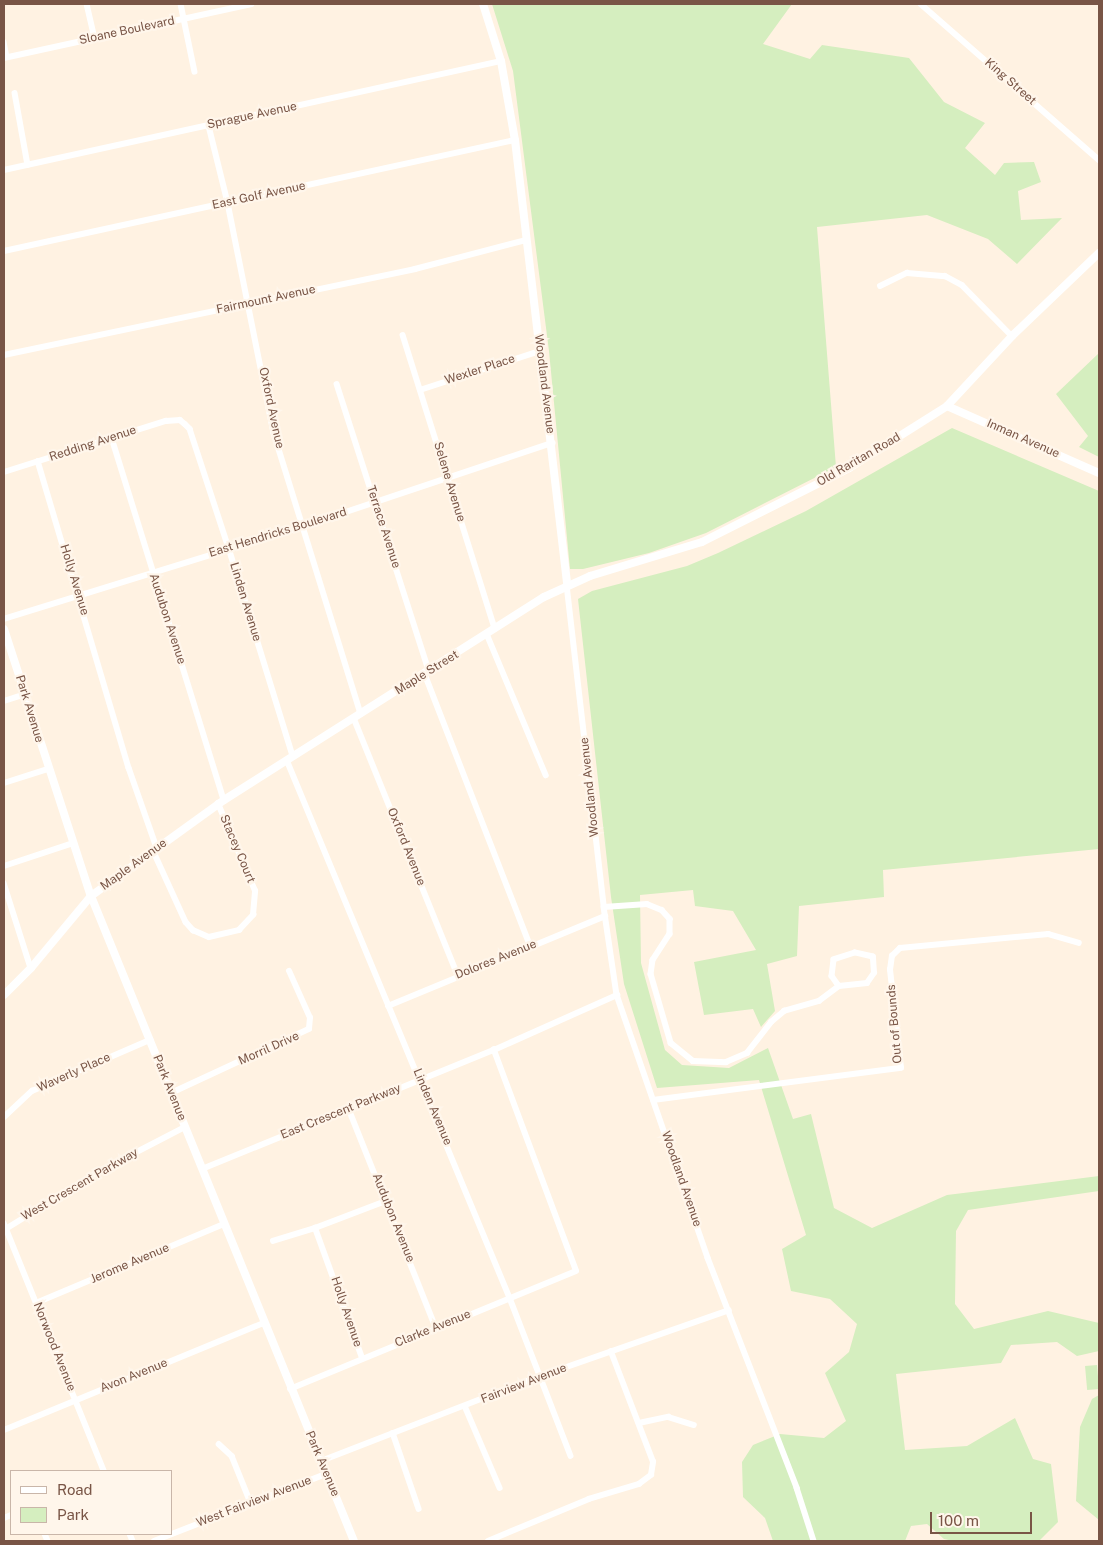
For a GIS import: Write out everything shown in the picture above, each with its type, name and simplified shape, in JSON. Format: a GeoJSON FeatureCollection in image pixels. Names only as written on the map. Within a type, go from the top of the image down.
{"type":"FeatureCollection","features":[{"type":"Feature","properties":{"kind":"main road","name":"Woodland Avenue"},"geometry":{"type":"LineString","coordinates":[[483,4],[501,61],[515,140],[552,443],[567,585]]}},
{"type":"Feature","properties":{"kind":"main road","name":"Old Raritan Road"},"geometry":{"type":"LineString","coordinates":[[567,585],[674,553],[710,538],[849,468],[947,406],[1012,336],[1099,253]]}},
{"type":"Feature","properties":{"kind":"main road","name":"Inman Avenue"},"geometry":{"type":"LineString","coordinates":[[947,406],[1099,473]]}},
{"type":"Feature","properties":{"kind":"main road","name":"Maple Street"},"geometry":{"type":"LineString","coordinates":[[290,758],[567,585]]}},
{"type":"Feature","properties":{"kind":"main road","name":"Park Avenue"},"geometry":{"type":"LineString","coordinates":[[4,629],[91,896],[354,1541]]}},
{"type":"Feature","properties":{"kind":"main road","name":"Maple Avenue"},"geometry":{"type":"LineString","coordinates":[[4,995],[31,968],[91,896],[221,802],[290,758]]}},
{"type":"Feature","properties":{"kind":"street"},"geometry":{"type":"LineString","coordinates":[[87,4],[95,38]]}},
{"type":"Feature","properties":{"kind":"street"},"geometry":{"type":"LineString","coordinates":[[181,4],[195,72]]}},
{"type":"Feature","properties":{"kind":"street","name":"Sloane Boulevard"},"geometry":{"type":"LineString","coordinates":[[6,58],[251,4]]}},
{"type":"Feature","properties":{"kind":"street","name":"King Street"},"geometry":{"type":"LineString","coordinates":[[921,4],[1099,160]]}},
{"type":"Feature","properties":{"kind":"street"},"geometry":{"type":"LineString","coordinates":[[4,42],[6,58]]}},
{"type":"Feature","properties":{"kind":"street","name":"Sprague Avenue"},"geometry":{"type":"LineString","coordinates":[[4,170],[501,61]]}},
{"type":"Feature","properties":{"kind":"street"},"geometry":{"type":"LineString","coordinates":[[15,93],[28,165]]}},
{"type":"Feature","properties":{"kind":"street","name":"Oxford Avenue"},"geometry":{"type":"LineString","coordinates":[[209,126],[228,204],[274,433],[304,526],[357,716],[458,975]]}},
{"type":"Feature","properties":{"kind":"street","name":"East Golf Avenue"},"geometry":{"type":"LineString","coordinates":[[4,251],[228,204],[515,140]]}},
{"type":"Feature","properties":{"kind":"street","name":"Fairmount Avenue"},"geometry":{"type":"LineString","coordinates":[[4,355],[415,269],[526,240]]}},
{"type":"Feature","properties":{"kind":"street"},"geometry":{"type":"LineString","coordinates":[[880,286],[907,273],[945,276],[962,285],[1012,336]]}},
{"type":"Feature","properties":{"kind":"street","name":"Selene Avenue"},"geometry":{"type":"LineString","coordinates":[[403,335],[495,629]]}},
{"type":"Feature","properties":{"kind":"street","name":"Wexler Place"},"geometry":{"type":"LineString","coordinates":[[420,390],[540,351]]}},
{"type":"Feature","properties":{"kind":"street","name":"Terrace Avenue"},"geometry":{"type":"LineString","coordinates":[[337,384],[427,673],[530,946]]}},
{"type":"Feature","properties":{"kind":"street","name":"Redding Avenue"},"geometry":{"type":"LineString","coordinates":[[4,472],[166,421],[183,422]]}},
{"type":"Feature","properties":{"kind":"street","name":"Linden Avenue"},"geometry":{"type":"LineString","coordinates":[[183,422],[190,429],[229,548],[290,758],[388,1006],[421,1080],[510,1298],[538,1377],[571,1456]]}},
{"type":"Feature","properties":{"kind":"street","name":"Audubon Avenue"},"geometry":{"type":"LineString","coordinates":[[112,438],[221,802]]}},
{"type":"Feature","properties":{"kind":"street","name":"East Hendricks Boulevard"},"geometry":{"type":"LineString","coordinates":[[4,619],[79,594],[304,526],[552,443]]}},
{"type":"Feature","properties":{"kind":"street","name":"Holly Avenue"},"geometry":{"type":"LineString","coordinates":[[38,461],[79,594],[129,768],[155,849]]}},
{"type":"Feature","properties":{"kind":"street","name":"Woodland Avenue"},"geometry":{"type":"LineString","coordinates":[[567,585],[605,916],[617,995],[653,1100],[814,1541]]}},
{"type":"Feature","properties":{"kind":"street"},"geometry":{"type":"LineString","coordinates":[[487,634],[546,775]]}},
{"type":"Feature","properties":{"kind":"street"},"geometry":{"type":"LineString","coordinates":[[4,701],[25,694]]}},
{"type":"Feature","properties":{"kind":"street"},"geometry":{"type":"LineString","coordinates":[[4,783],[48,768]]}},
{"type":"Feature","properties":{"kind":"street","name":"Stacey Court"},"geometry":{"type":"LineString","coordinates":[[155,849],[186,922],[193,930],[209,937],[239,930],[253,915],[255,892],[221,802]]}},
{"type":"Feature","properties":{"kind":"street"},"geometry":{"type":"LineString","coordinates":[[4,866],[73,842]]}},
{"type":"Feature","properties":{"kind":"street"},"geometry":{"type":"LineString","coordinates":[[4,883],[31,968]]}},
{"type":"Feature","properties":{"kind":"street"},"geometry":{"type":"LineString","coordinates":[[604,906],[648,904],[662,910],[670,919],[670,934],[653,960],[651,974],[672,1043],[693,1061],[726,1062],[747,1053],[778,1015],[819,1000],[839,986],[870,980],[875,969],[873,957],[855,953],[841,955],[834,960],[832,976],[839,986]]}},
{"type":"Feature","properties":{"kind":"street","name":"Dolores Avenue"},"geometry":{"type":"LineString","coordinates":[[388,1006],[458,975],[605,916]]}},
{"type":"Feature","properties":{"kind":"street","name":"Out of Bounds"},"geometry":{"type":"LineString","coordinates":[[653,1100],[901,1068],[890,970],[892,956],[900,948],[1048,934],[1079,942]]}},
{"type":"Feature","properties":{"kind":"street","name":"Morril Drive"},"geometry":{"type":"LineString","coordinates":[[171,1094],[309,1029],[310,1018],[289,971]]}},
{"type":"Feature","properties":{"kind":"street","name":"East Crescent Parkway"},"geometry":{"type":"LineString","coordinates":[[202,1169],[494,1050],[617,995]]}},
{"type":"Feature","properties":{"kind":"street","name":"Waverly Place"},"geometry":{"type":"LineString","coordinates":[[4,1117],[32,1091],[150,1040]]}},
{"type":"Feature","properties":{"kind":"street","name":"Clarke Avenue"},"geometry":{"type":"LineString","coordinates":[[290,1388],[576,1271],[494,1050]]}},
{"type":"Feature","properties":{"kind":"street","name":"Audubon Avenue"},"geometry":{"type":"LineString","coordinates":[[349,1109],[436,1328]]}},
{"type":"Feature","properties":{"kind":"street","name":"West Crescent Parkway"},"geometry":{"type":"LineString","coordinates":[[4,1227],[100,1171],[185,1127]]}},
{"type":"Feature","properties":{"kind":"street"},"geometry":{"type":"LineString","coordinates":[[273,1241],[315,1228],[386,1200]]}},
{"type":"Feature","properties":{"kind":"street","name":"Jerome Avenue"},"geometry":{"type":"LineString","coordinates":[[36,1303],[224,1224]]}},
{"type":"Feature","properties":{"kind":"street","name":"Norwood Avenue"},"geometry":{"type":"LineString","coordinates":[[4,1227],[104,1470]]}},
{"type":"Feature","properties":{"kind":"street","name":"Holly Avenue"},"geometry":{"type":"LineString","coordinates":[[315,1228],[330,1265],[362,1358]]}},
{"type":"Feature","properties":{"kind":"street","name":"Fairview Avenue"},"geometry":{"type":"LineString","coordinates":[[321,1461],[538,1377],[729,1310]]}},
{"type":"Feature","properties":{"kind":"street","name":"Avon Avenue"},"geometry":{"type":"LineString","coordinates":[[4,1430],[264,1322]]}},
{"type":"Feature","properties":{"kind":"street"},"geometry":{"type":"LineString","coordinates":[[488,1541],[589,1499],[645,1481],[652,1472],[653,1462],[611,1352]]}},
{"type":"Feature","properties":{"kind":"street"},"geometry":{"type":"LineString","coordinates":[[465,1406],[500,1488]]}},
{"type":"Feature","properties":{"kind":"street"},"geometry":{"type":"LineString","coordinates":[[639,1423],[668,1417],[694,1425]]}},
{"type":"Feature","properties":{"kind":"street"},"geometry":{"type":"LineString","coordinates":[[393,1433],[419,1509]]}},
{"type":"Feature","properties":{"kind":"street"},"geometry":{"type":"LineString","coordinates":[[219,1444],[232,1456],[251,1503]]}},
{"type":"Feature","properties":{"kind":"street","name":"West Fairview Avenue"},"geometry":{"type":"LineString","coordinates":[[172,1534],[326,1474]]}},
{"type":"Feature","properties":{"kind":"street","name":"West Fairview Avenue"},"geometry":{"type":"LineString","coordinates":[[154,1541],[169,1535]]}},
{"type":"Feature","properties":{"kind":"green space"},"geometry":{"type":"Polygon","coordinates":[[[492,4],[792,4],[763,44],[810,59],[822,45],[909,58],[944,102],[985,123],[965,148],[995,175],[1004,163],[1034,162],[1041,182],[1018,191],[1021,220],[1062,218],[1017,264],[988,239],[927,215],[817,227],[836,467],[706,533],[649,553],[583,569],[570,569],[549,351],[513,71],[492,4]]]}},
{"type":"Feature","properties":{"kind":"green space"},"geometry":{"type":"Polygon","coordinates":[[[1099,353],[1099,457],[1079,447],[1088,436],[1056,394],[1099,353]]]}},
{"type":"Feature","properties":{"kind":"green space"},"geometry":{"type":"Polygon","coordinates":[[[952,428],[1099,491],[1099,849],[883,870],[884,897],[799,906],[797,956],[767,964],[775,1011],[761,1027],[753,1009],[704,1015],[694,962],[756,950],[733,911],[695,906],[693,890],[640,895],[641,963],[665,1050],[682,1065],[729,1068],[768,1048],[793,1119],[811,1114],[834,1208],[872,1228],[947,1195],[1099,1176],[1099,1191],[968,1210],[956,1231],[955,1304],[974,1329],[1048,1311],[1099,1323],[1099,1351],[1077,1356],[1057,1342],[1011,1345],[1001,1363],[896,1374],[905,1450],[967,1446],[1015,1418],[1033,1459],[1051,1464],[1058,1522],[1039,1541],[954,1541],[944,1539],[927,1524],[911,1526],[905,1541],[773,1541],[765,1518],[743,1497],[742,1462],[753,1445],[780,1434],[824,1438],[846,1421],[825,1373],[849,1352],[857,1324],[830,1299],[791,1291],[782,1249],[806,1235],[759,1080],[657,1088],[624,984],[611,897],[578,599],[592,591],[687,566],[718,553],[806,511],[952,428]]]}},
{"type":"Feature","properties":{"kind":"green space"},"geometry":{"type":"Polygon","coordinates":[[[1097,1365],[1099,1389],[1087,1390],[1085,1366],[1097,1365]]]}},
{"type":"Feature","properties":{"kind":"green space"},"geometry":{"type":"Polygon","coordinates":[[[1099,1395],[1099,1520],[1076,1501],[1080,1427],[1092,1399],[1099,1395]]]}}]}
